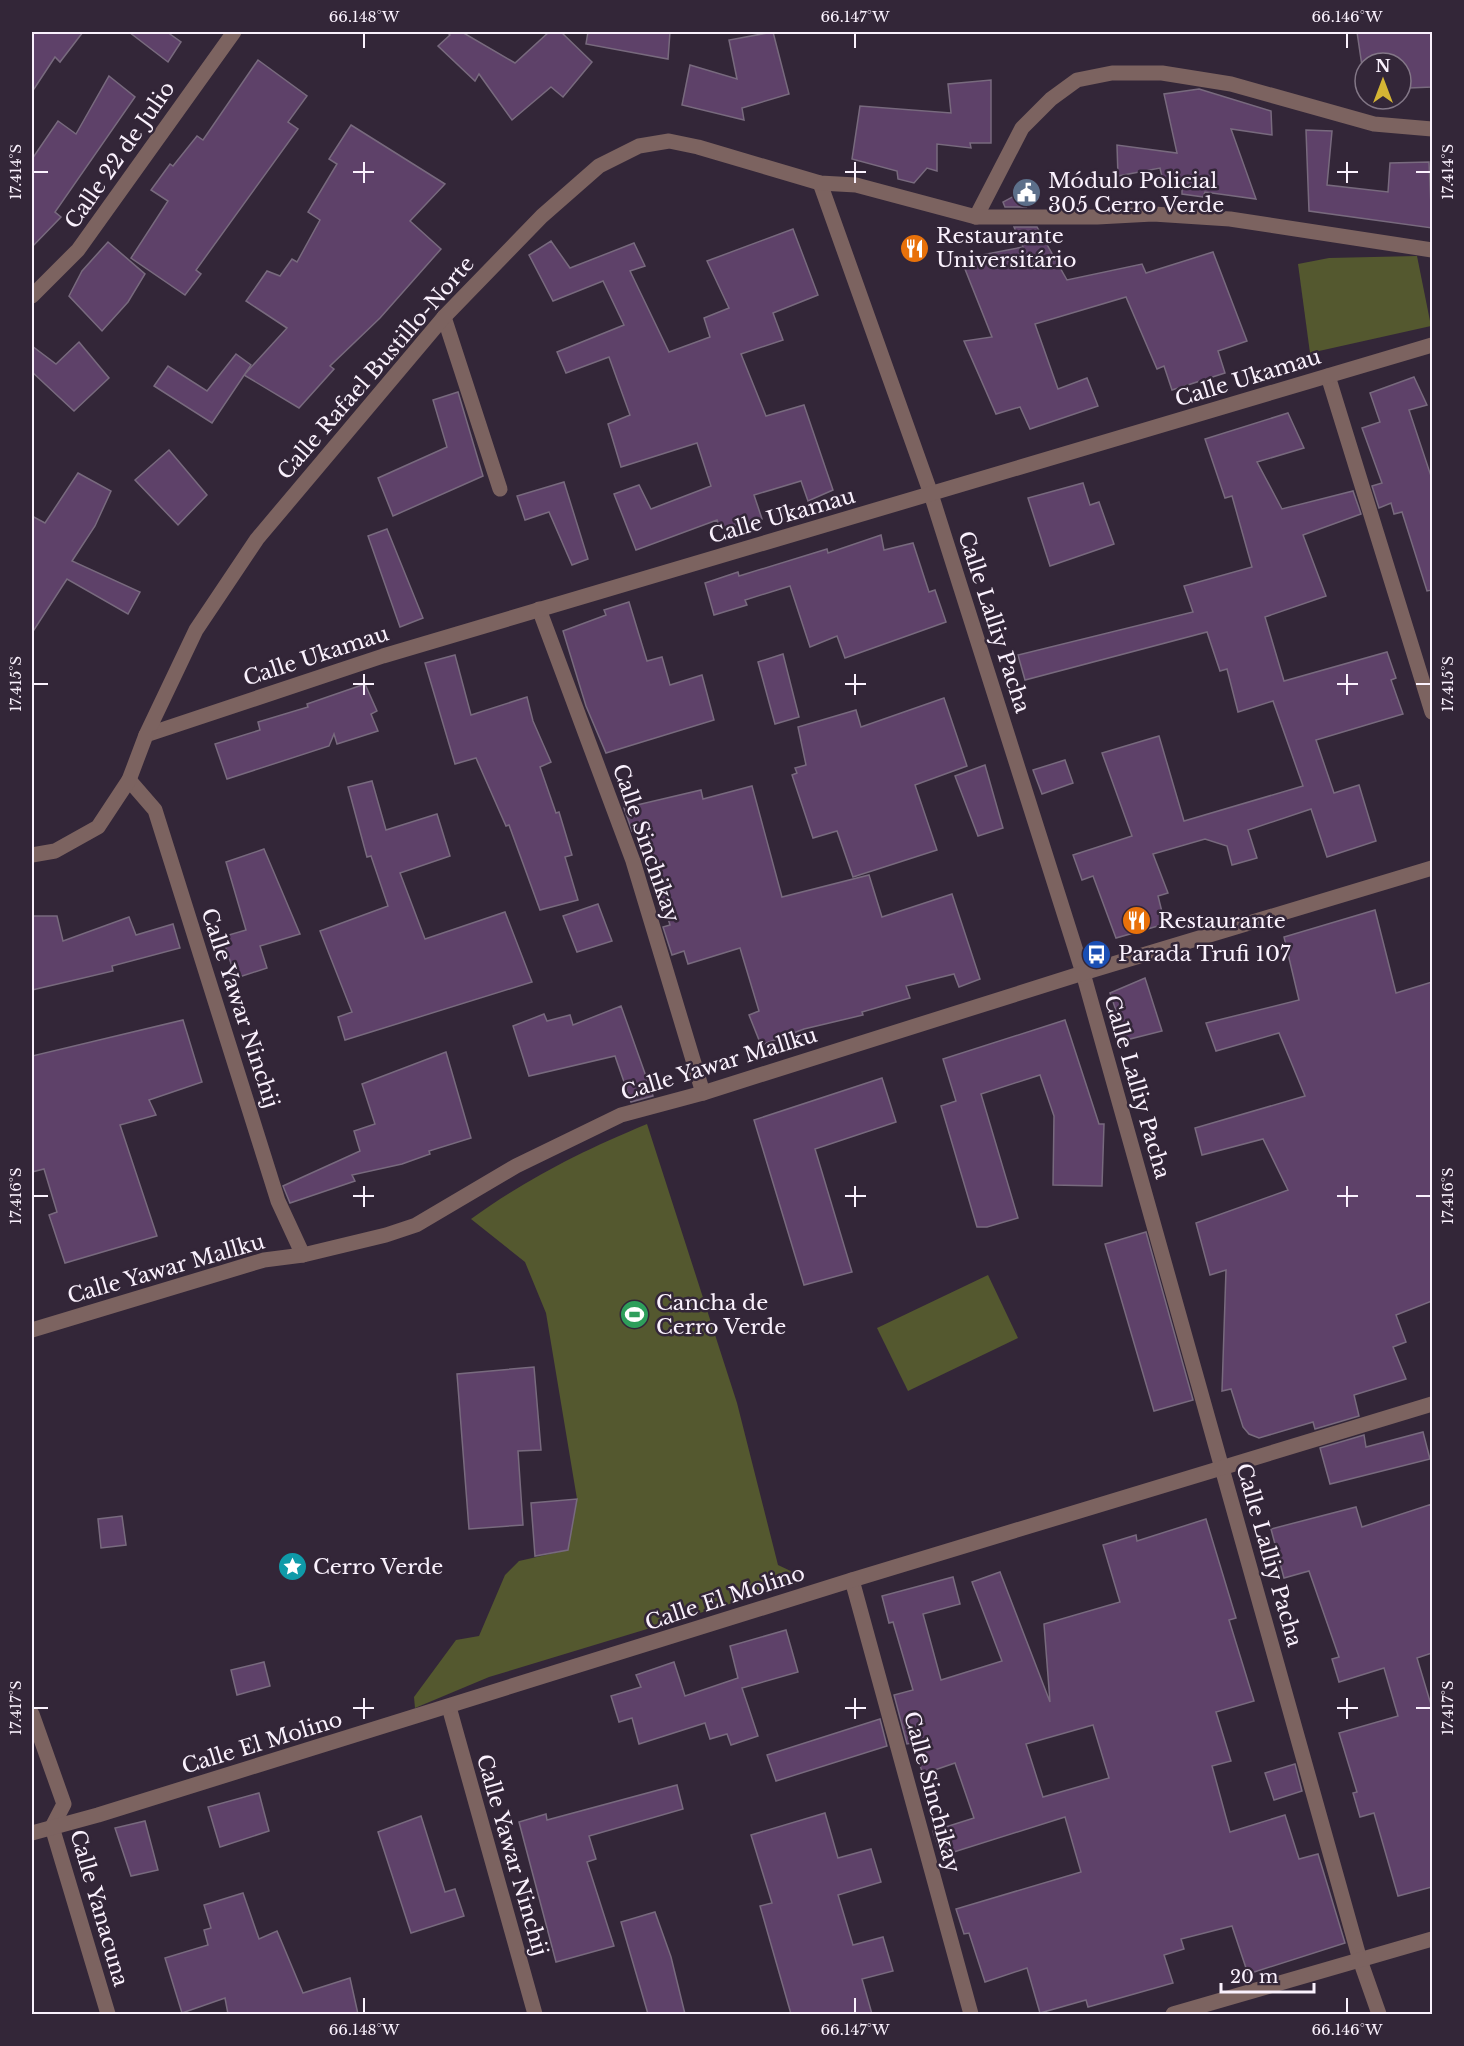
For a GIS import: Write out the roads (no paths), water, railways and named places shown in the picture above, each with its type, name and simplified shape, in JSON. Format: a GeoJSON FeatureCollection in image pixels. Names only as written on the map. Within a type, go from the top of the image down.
{"type":"FeatureCollection","features":[{"type":"Feature","properties":{"kind":"street","name":"Calle 22 de Julio"},"geometry":{"type":"LineString","coordinates":[[32,296],[78,250],[234,32]]}},
{"type":"Feature","properties":{"kind":"street"},"geometry":{"type":"LineString","coordinates":[[976,217],[1022,128],[1051,99],[1077,80],[1112,73],[1162,74],[1231,84],[1374,124],[1432,129]]}},
{"type":"Feature","properties":{"kind":"street","name":"Calle Rafael Bustillo-Norte"},"geometry":{"type":"LineString","coordinates":[[32,855],[55,851],[98,827],[129,780],[146,735],[196,630],[257,539],[444,317],[542,216],[583,180],[599,166],[639,146],[669,141],[698,147],[820,183],[856,185],[976,217],[1097,217],[1153,214],[1230,219],[1432,250]]}},
{"type":"Feature","properties":{"kind":"street","name":"Calle Lalliy Pacha"},"geometry":{"type":"LineString","coordinates":[[820,183],[931,494],[1083,973],[1360,1960],[1379,2014]]}},
{"type":"Feature","properties":{"kind":"street"},"geometry":{"type":"LineString","coordinates":[[444,317],[500,489]]}},
{"type":"Feature","properties":{"kind":"street","name":"Calle Ukamau"},"geometry":{"type":"LineString","coordinates":[[146,735],[383,656],[1432,345]]}},
{"type":"Feature","properties":{"kind":"street"},"geometry":{"type":"LineString","coordinates":[[1328,376],[1432,712]]}},
{"type":"Feature","properties":{"kind":"street","name":"Calle Sinchikay"},"geometry":{"type":"LineString","coordinates":[[539,609],[633,861],[703,1093]]}},
{"type":"Feature","properties":{"kind":"street","name":"Calle Yawar Ninchij"},"geometry":{"type":"LineString","coordinates":[[129,780],[155,810],[278,1202],[303,1255]]}},
{"type":"Feature","properties":{"kind":"street","name":"Calle Yawar Mallku"},"geometry":{"type":"LineString","coordinates":[[32,1330],[264,1260],[303,1255],[386,1235],[416,1224],[516,1166],[621,1115],[703,1093],[1083,973],[1432,868]]}},
{"type":"Feature","properties":{"kind":"street","name":"Calle El Molino"},"geometry":{"type":"LineString","coordinates":[[32,1833],[99,1815],[852,1580],[1432,1404]]}},
{"type":"Feature","properties":{"kind":"street","name":"Calle Sinchikay"},"geometry":{"type":"LineString","coordinates":[[852,1580],[971,2014]]}},
{"type":"Feature","properties":{"kind":"street","name":"Calle Yawar Ninchij"},"geometry":{"type":"LineString","coordinates":[[449,1707],[535,2014]]}},
{"type":"Feature","properties":{"kind":"street","name":"Calle Yanacuna"},"geometry":{"type":"LineString","coordinates":[[32,1714],[64,1804],[52,1827],[108,2014]]}},
{"type":"Feature","properties":{"kind":"street"},"geometry":{"type":"LineString","coordinates":[[1173,2014],[1432,1939]]}},
{"type":"Feature","properties":{"kind":"place","name":"Módulo Policial 305 Cerro Verde"},"geometry":{"type":"Point","coordinates":[1027,193]}},
{"type":"Feature","properties":{"kind":"place","name":"Restaurante Universitário"},"geometry":{"type":"Point","coordinates":[915,248]}},
{"type":"Feature","properties":{"kind":"place","name":"Restaurante"},"geometry":{"type":"Point","coordinates":[1137,921]}},
{"type":"Feature","properties":{"kind":"place","name":"Parada Trufi 107"},"geometry":{"type":"Point","coordinates":[1097,954]}},
{"type":"Feature","properties":{"kind":"place","name":"Cancha de Cerro Verde"},"geometry":{"type":"Point","coordinates":[635,1315]}},
{"type":"Feature","properties":{"kind":"place","name":"Cerro Verde"},"geometry":{"type":"Point","coordinates":[292,1567]}}]}
